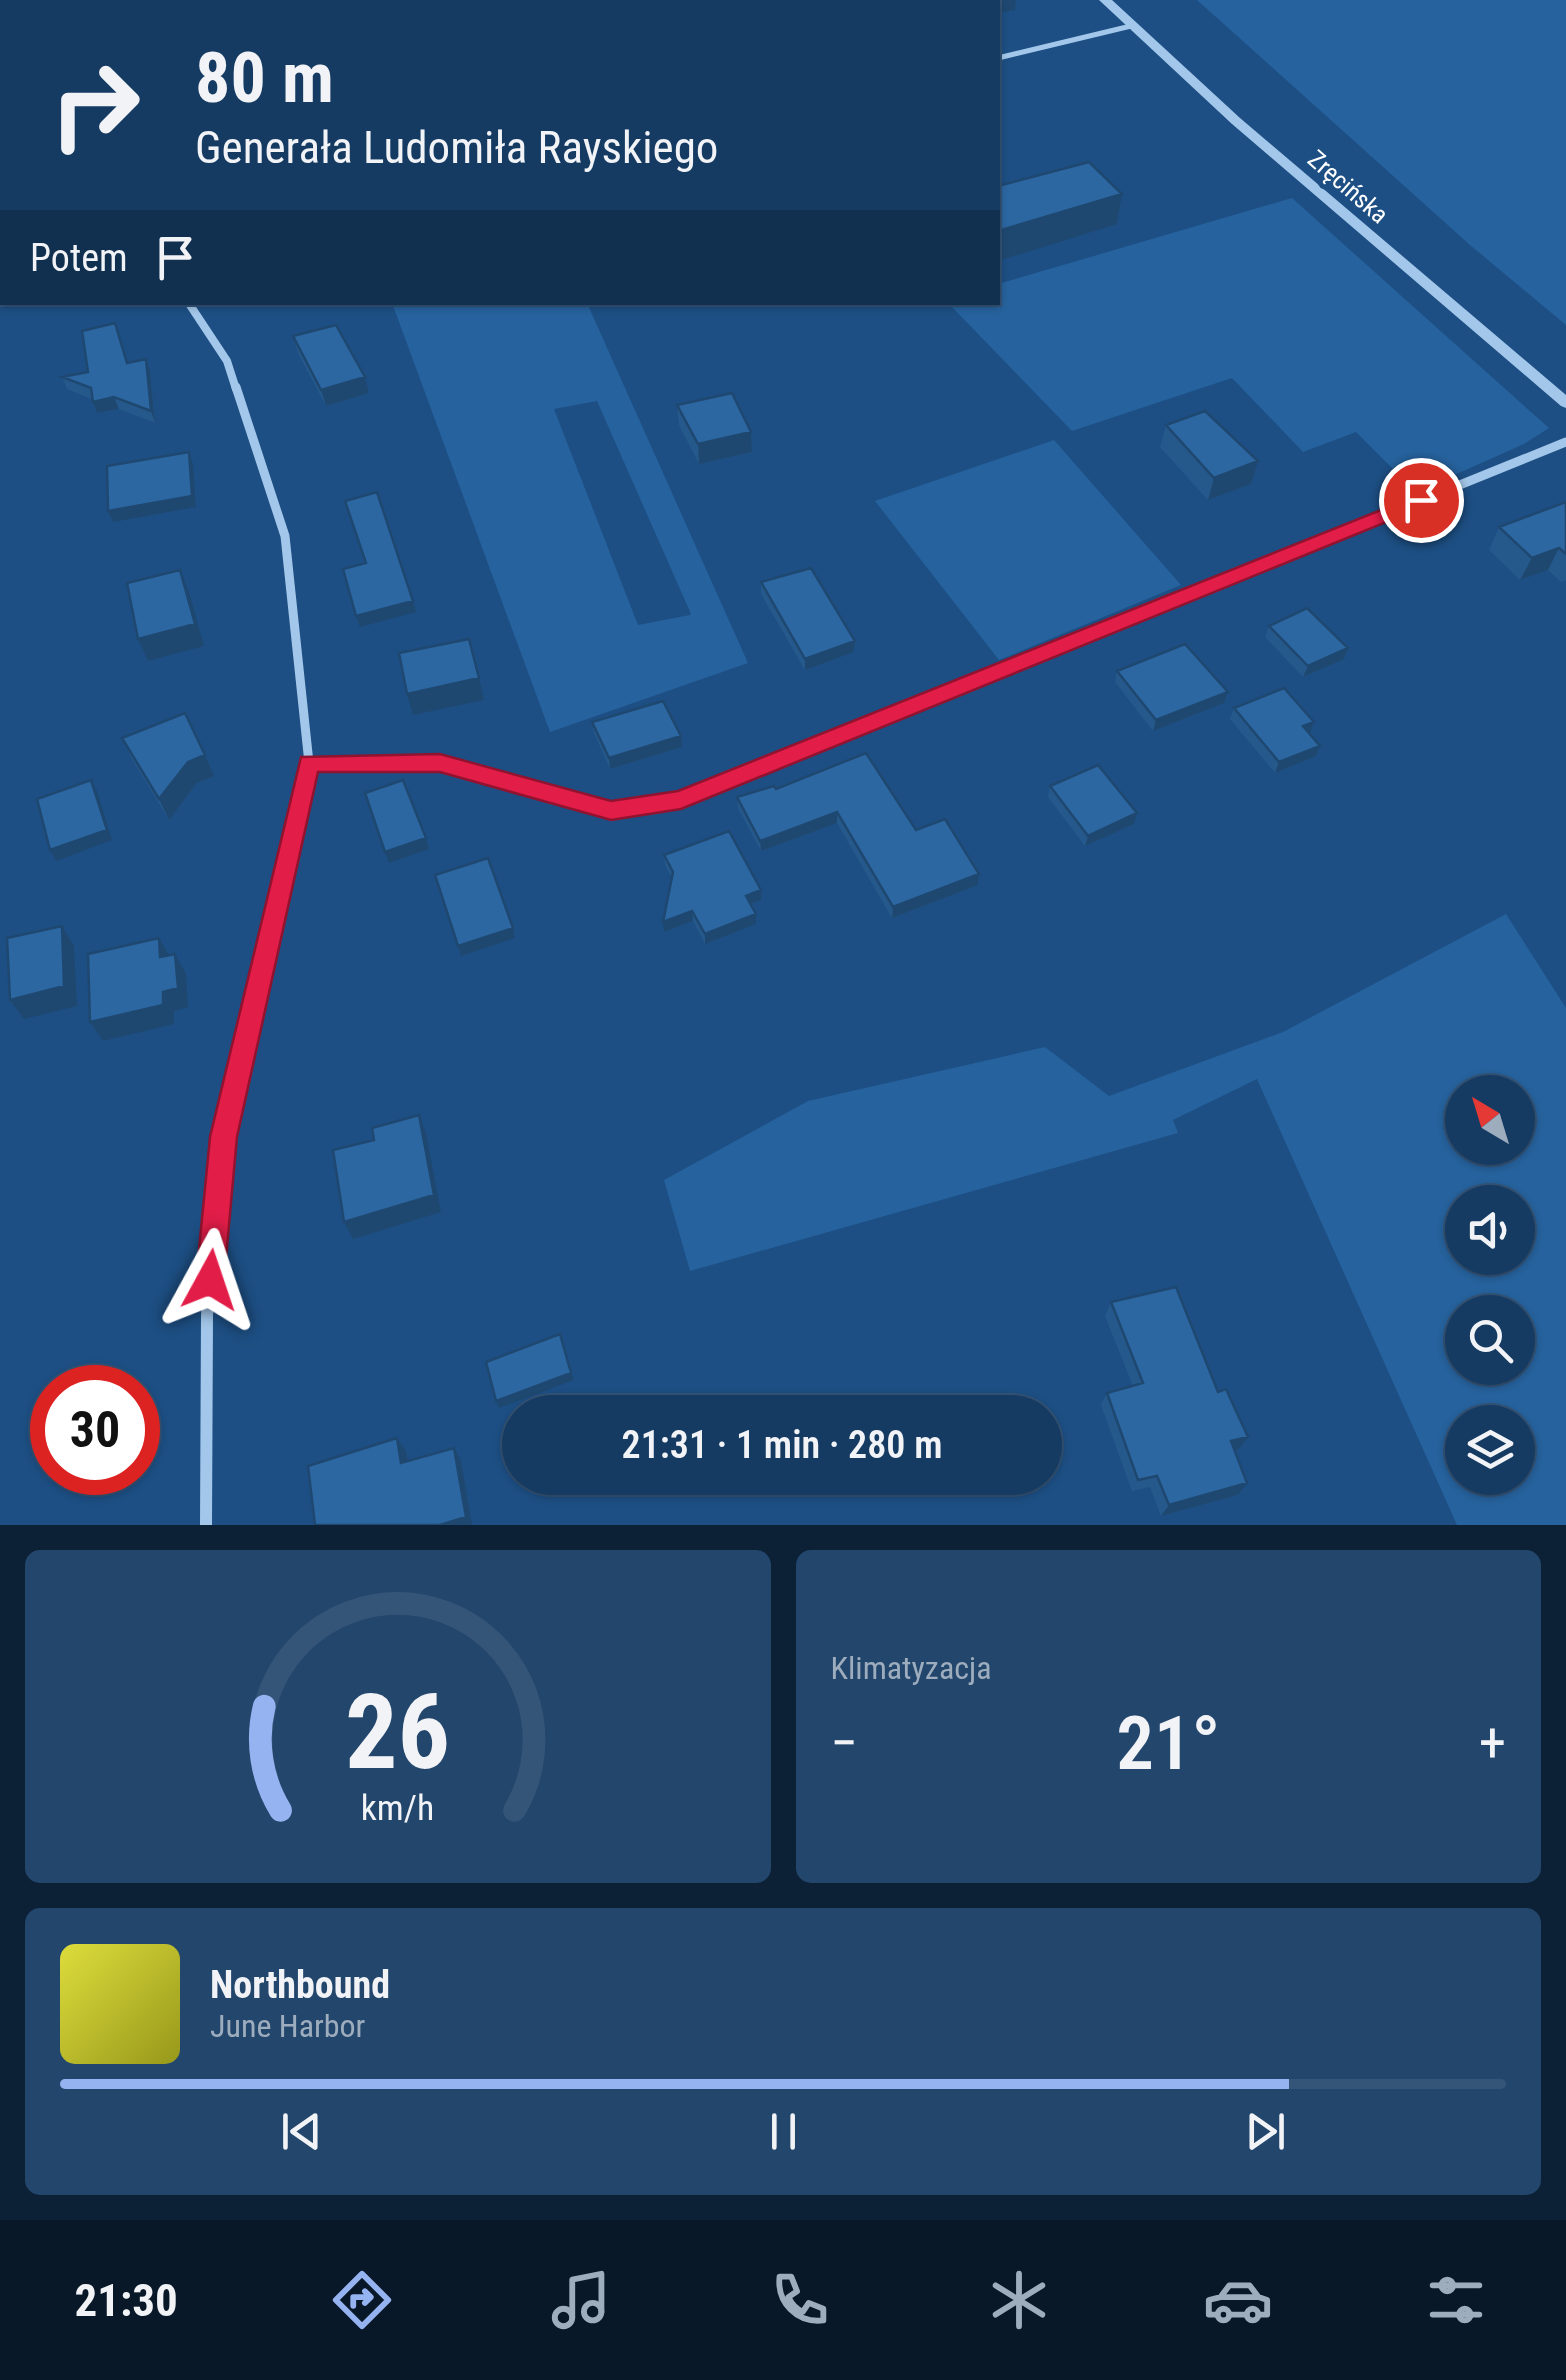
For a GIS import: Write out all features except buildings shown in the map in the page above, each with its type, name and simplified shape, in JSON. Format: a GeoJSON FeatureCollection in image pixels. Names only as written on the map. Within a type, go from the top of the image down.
{"type":"FeatureCollection","features":[{"type":"Feature","properties":{"kind":"street","name":"Zręcińska"},"geometry":{"type":"LineString","coordinates":[[1105,0],[1566,403]]}},
{"type":"Feature","properties":{"kind":"street"},"geometry":{"type":"LineString","coordinates":[[191,305],[227,361],[285,536],[309,764],[224,1137],[207,1315],[206,1525]]}},
{"type":"Feature","properties":{"kind":"street"},"geometry":{"type":"LineString","coordinates":[[309,764],[440,763],[611,810],[681,800],[1566,442]]}},
{"type":"Feature","properties":{"kind":"lane"},"geometry":{"type":"LineString","coordinates":[[1000,58],[1131,26]]}},
{"type":"Feature","properties":{"kind":"shaded area"},"geometry":{"type":"Polygon","coordinates":[[[1197,0],[1566,0],[1566,325],[1470,245],[1197,0]]]}},
{"type":"Feature","properties":{"kind":"shaded area"},"geometry":{"type":"Polygon","coordinates":[[[1292,198],[1549,428],[1524,444],[1416,492],[1356,432],[1303,452],[1232,378],[1072,431],[950,305],[1000,305],[1000,283],[1292,198]]]}},
{"type":"Feature","properties":{"kind":"shaded area"},"geometry":{"type":"Polygon","coordinates":[[[393,305],[588,305],[748,663],[550,732],[393,305]],[[597,401],[554,409],[638,625],[690,615],[597,401]]]}},
{"type":"Feature","properties":{"kind":"shaded area"},"geometry":{"type":"Polygon","coordinates":[[[1054,440],[1181,585],[999,660],[875,501],[1054,440]]]}},
{"type":"Feature","properties":{"kind":"shaded area"},"geometry":{"type":"Polygon","coordinates":[[[1506,914],[1566,1008],[1566,1525],[1457,1525],[1257,1079],[1173,1120],[1178,1133],[690,1271],[664,1180],[808,1101],[1045,1047],[1109,1096],[1283,1032],[1506,914]]]}},
{"type":"Feature","properties":{"kind":"route"},"geometry":{"type":"LineString","coordinates":[[210,1280],[224,1137],[309,764],[440,763],[611,810],[681,800],[1421,500]]}}]}
